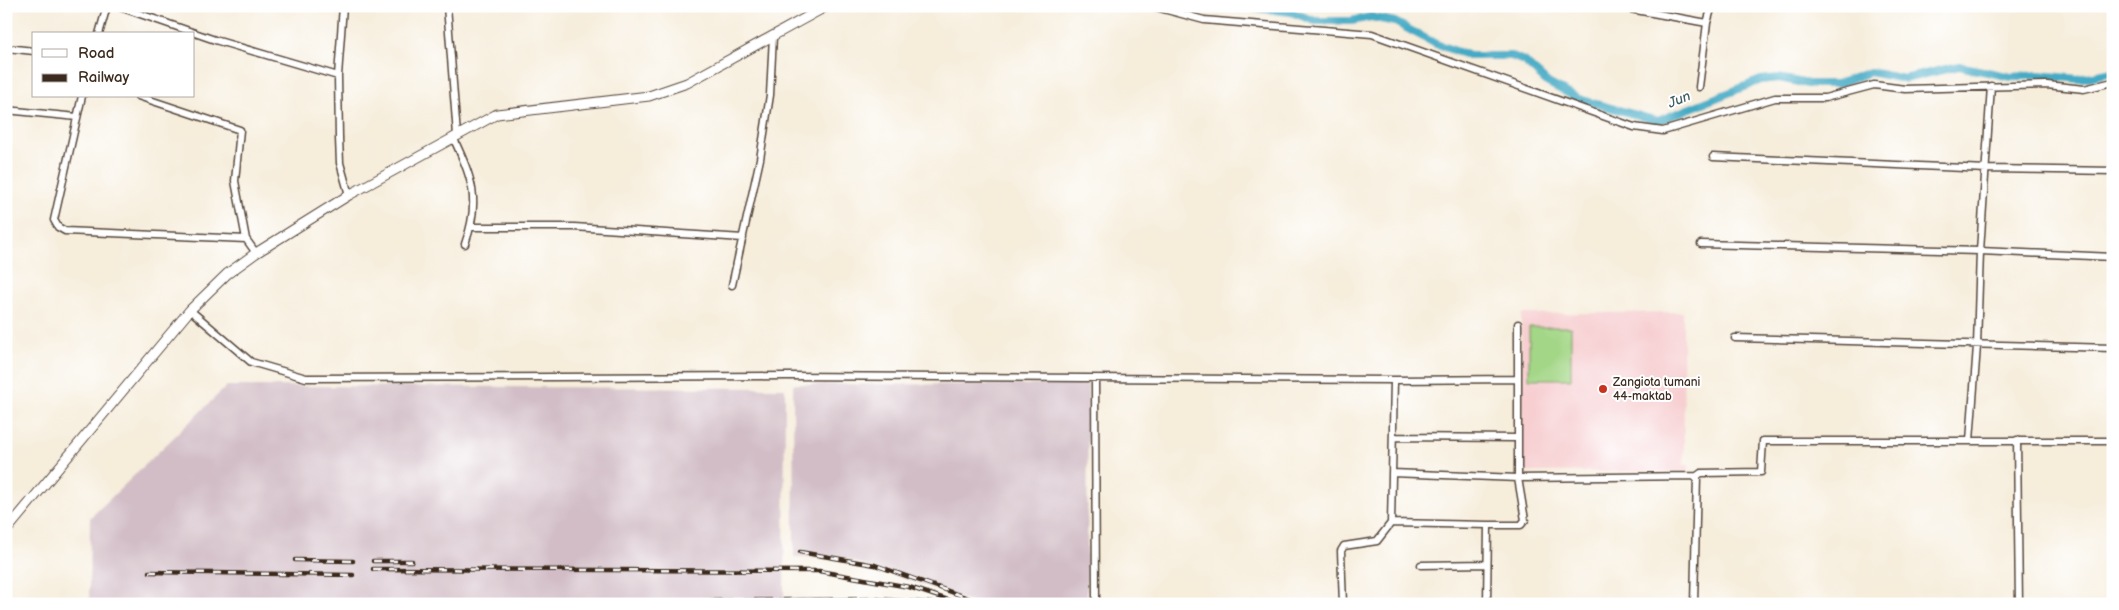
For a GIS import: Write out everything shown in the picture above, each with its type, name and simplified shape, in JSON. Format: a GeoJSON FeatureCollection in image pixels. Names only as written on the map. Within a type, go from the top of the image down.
{"type":"FeatureCollection","features":[{"type":"Feature","properties":{"kind":"main road"},"geometry":{"type":"LineString","coordinates":[[6,531],[190,310],[227,274],[256,253],[349,195],[497,114],[649,96],[687,82],[827,6]]}},
{"type":"Feature","properties":{"kind":"street"},"geometry":{"type":"LineString","coordinates":[[100,32],[108,6]]}},
{"type":"Feature","properties":{"kind":"street"},"geometry":{"type":"LineString","coordinates":[[117,6],[192,32]]}},
{"type":"Feature","properties":{"kind":"street"},"geometry":{"type":"LineString","coordinates":[[343,6],[338,76],[340,163],[349,195]]}},
{"type":"Feature","properties":{"kind":"street"},"geometry":{"type":"LineString","coordinates":[[447,6],[455,136],[473,183],[475,200],[471,227],[465,244]]}},
{"type":"Feature","properties":{"kind":"street"},"geometry":{"type":"LineString","coordinates":[[1152,6],[1204,20],[1372,34],[1634,127],[1663,132],[1776,98],[1825,98],[1874,85],[1906,89],[2047,85],[2084,89],[2113,82]]}},
{"type":"Feature","properties":{"kind":"street"},"geometry":{"type":"LineString","coordinates":[[1614,6],[1707,24]]}},
{"type":"Feature","properties":{"kind":"street"},"geometry":{"type":"LineString","coordinates":[[1699,86],[1707,24],[1712,6]]}},
{"type":"Feature","properties":{"kind":"street"},"geometry":{"type":"LineString","coordinates":[[195,33],[338,76]]}},
{"type":"Feature","properties":{"kind":"street"},"geometry":{"type":"LineString","coordinates":[[732,285],[760,159],[770,95],[772,36]]}},
{"type":"Feature","properties":{"kind":"street"},"geometry":{"type":"LineString","coordinates":[[6,48],[32,51]]}},
{"type":"Feature","properties":{"kind":"street"},"geometry":{"type":"LineString","coordinates":[[1970,441],[1978,346],[1980,251],[1991,86]]}},
{"type":"Feature","properties":{"kind":"street"},"geometry":{"type":"LineString","coordinates":[[82,98],[54,220],[58,228],[65,231],[246,239]]}},
{"type":"Feature","properties":{"kind":"street"},"geometry":{"type":"LineString","coordinates":[[144,98],[240,130],[235,181],[246,239],[256,253]]}},
{"type":"Feature","properties":{"kind":"street"},"geometry":{"type":"LineString","coordinates":[[6,110],[77,117]]}},
{"type":"Feature","properties":{"kind":"street"},"geometry":{"type":"LineString","coordinates":[[1714,157],[1986,169],[2113,172]]}},
{"type":"Feature","properties":{"kind":"street"},"geometry":{"type":"LineString","coordinates":[[471,227],[574,226],[743,238]]}},
{"type":"Feature","properties":{"kind":"street"},"geometry":{"type":"LineString","coordinates":[[1701,244],[1980,251],[2113,257]]}},
{"type":"Feature","properties":{"kind":"street"},"geometry":{"type":"LineString","coordinates":[[190,310],[251,362],[306,378],[797,376],[1095,379],[1518,379]]}},
{"type":"Feature","properties":{"kind":"street"},"geometry":{"type":"LineString","coordinates":[[1391,523],[1524,524],[1518,478],[1518,324]]}},
{"type":"Feature","properties":{"kind":"street"},"geometry":{"type":"LineString","coordinates":[[1735,338],[1978,346],[2113,348]]}},
{"type":"Feature","properties":{"kind":"street"},"geometry":{"type":"LineString","coordinates":[[1095,379],[1096,604]]}},
{"type":"Feature","properties":{"kind":"street"},"geometry":{"type":"LineString","coordinates":[[1343,604],[1341,551],[1344,546],[1377,541],[1391,523],[1394,380]]}},
{"type":"Feature","properties":{"kind":"street"},"geometry":{"type":"LineString","coordinates":[[1394,437],[1518,438]]}},
{"type":"Feature","properties":{"kind":"street"},"geometry":{"type":"LineString","coordinates":[[2017,440],[2019,604]]}},
{"type":"Feature","properties":{"kind":"street"},"geometry":{"type":"LineString","coordinates":[[1392,473],[1518,478],[1697,476],[1701,473],[1761,472],[1763,441],[2113,441]]}},
{"type":"Feature","properties":{"kind":"street"},"geometry":{"type":"LineString","coordinates":[[1694,604],[1697,476]]}},
{"type":"Feature","properties":{"kind":"street"},"geometry":{"type":"LineString","coordinates":[[1475,604],[1487,604],[1486,564],[1488,525]]}},
{"type":"Feature","properties":{"kind":"street"},"geometry":{"type":"LineString","coordinates":[[1420,566],[1486,564]]}},
{"type":"Feature","properties":{"kind":"shaded area","name":"Zangiota tumani 44-maktab"},"geometry":{"type":"Polygon","coordinates":[[[1683,312],[1684,465],[1689,465],[1689,471],[1523,472],[1521,314],[1683,312]]]}},
{"type":"Feature","properties":{"kind":"shaded area"},"geometry":{"type":"Polygon","coordinates":[[[793,384],[1088,385],[1087,604],[976,604],[843,558],[794,557],[793,384]]]}},
{"type":"Feature","properties":{"kind":"shaded area"},"geometry":{"type":"Polygon","coordinates":[[[227,386],[785,388],[784,604],[89,604],[90,518],[227,386]]]}},
{"type":"Feature","properties":{"kind":"green space"},"geometry":{"type":"Polygon","coordinates":[[[1529,327],[1571,327],[1571,379],[1529,379],[1529,327]]]}},
{"type":"Feature","properties":{"kind":"waterway","name":"Jun"},"geometry":{"type":"LineString","coordinates":[[1240,6],[1291,12],[1315,21],[1351,21],[1371,17],[1395,22],[1436,44],[1470,56],[1511,56],[1524,61],[1548,83],[1579,99],[1658,121],[1761,80],[1779,78],[1808,84],[1837,84],[1870,72],[1904,79],[1959,66],[2011,77],[2040,75],[2078,79],[2113,72]]}},
{"type":"Feature","properties":{"kind":"railway"},"geometry":{"type":"LineString","coordinates":[[800,552],[875,565],[985,604]]}},
{"type":"Feature","properties":{"kind":"railway"},"geometry":{"type":"LineString","coordinates":[[295,560],[353,561]]}},
{"type":"Feature","properties":{"kind":"railway"},"geometry":{"type":"LineString","coordinates":[[373,561],[412,561]]}},
{"type":"Feature","properties":{"kind":"railway"},"geometry":{"type":"LineString","coordinates":[[373,569],[819,571],[909,587],[960,604]]}},
{"type":"Feature","properties":{"kind":"railway"},"geometry":{"type":"LineString","coordinates":[[149,572],[353,575]]}},
{"type":"Feature","properties":{"kind":"railway"},"geometry":{"type":"LineString","coordinates":[[709,601],[877,599],[944,604]]}},
{"type":"Feature","properties":{"kind":"place","name":"Zangiota tumani 44-maktab"},"geometry":{"type":"Point","coordinates":[1603,389]}}]}
